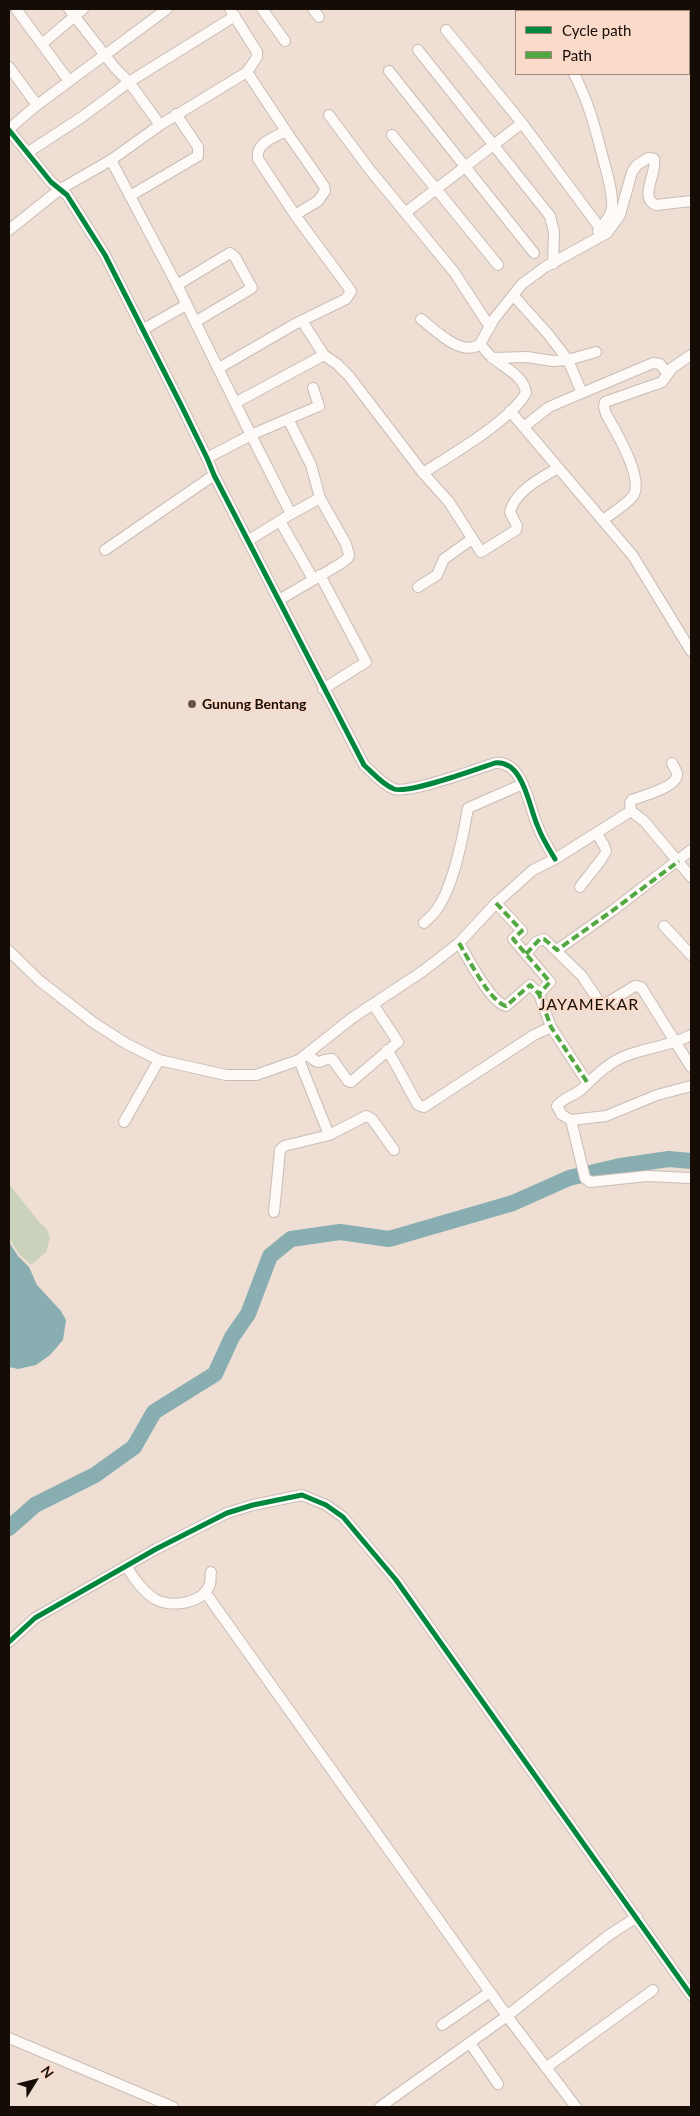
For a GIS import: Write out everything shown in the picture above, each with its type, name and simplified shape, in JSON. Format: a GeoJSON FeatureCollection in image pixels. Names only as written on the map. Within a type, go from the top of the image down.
{"type":"FeatureCollection","features":[{"type":"Feature","properties":{"kind":"street"},"geometry":{"type":"LineString","coordinates":[[16,9],[43,43],[69,81]]}},
{"type":"Feature","properties":{"kind":"street"},"geometry":{"type":"LineString","coordinates":[[43,43],[71,12],[83,9]]}},
{"type":"Feature","properties":{"kind":"street"},"geometry":{"type":"LineString","coordinates":[[167,9],[37,104],[9,130],[45,176],[67,195],[105,255],[214,475],[364,765],[394,789],[422,786],[502,762],[512,768],[523,784],[538,828],[555,859]]}},
{"type":"Feature","properties":{"kind":"street"},"geometry":{"type":"LineString","coordinates":[[262,9],[285,41]]}},
{"type":"Feature","properties":{"kind":"street"},"geometry":{"type":"LineString","coordinates":[[71,12],[129,82],[160,125]]}},
{"type":"Feature","properties":{"kind":"street"},"geometry":{"type":"LineString","coordinates":[[9,230],[59,190],[111,160],[176,114],[247,72],[257,57],[257,52],[233,12],[27,153]]}},
{"type":"Feature","properties":{"kind":"street"},"geometry":{"type":"LineString","coordinates":[[446,30],[522,123],[600,228]]}},
{"type":"Feature","properties":{"kind":"street"},"geometry":{"type":"LineString","coordinates":[[418,50],[550,216],[554,232],[553,264]]}},
{"type":"Feature","properties":{"kind":"street"},"geometry":{"type":"LineString","coordinates":[[9,67],[37,104]]}},
{"type":"Feature","properties":{"kind":"street"},"geometry":{"type":"LineString","coordinates":[[390,71],[534,253]]}},
{"type":"Feature","properties":{"kind":"street"},"geometry":{"type":"LineString","coordinates":[[247,72],[324,186],[325,191],[318,202],[295,215]]}},
{"type":"Feature","properties":{"kind":"street"},"geometry":{"type":"LineString","coordinates":[[574,75],[593,118],[610,184],[612,208],[610,214],[587,243]]}},
{"type":"Feature","properties":{"kind":"street"},"geometry":{"type":"LineString","coordinates":[[130,196],[198,156],[198,147],[176,114]]}},
{"type":"Feature","properties":{"kind":"street"},"geometry":{"type":"LineString","coordinates":[[329,115],[370,170],[454,272],[490,327]]}},
{"type":"Feature","properties":{"kind":"street"},"geometry":{"type":"LineString","coordinates":[[405,213],[438,190],[522,123]]}},
{"type":"Feature","properties":{"kind":"street"},"geometry":{"type":"LineString","coordinates":[[219,368],[346,299],[350,291],[295,215],[258,159],[257,154],[262,145],[286,131]]}},
{"type":"Feature","properties":{"kind":"street"},"geometry":{"type":"LineString","coordinates":[[392,135],[498,265]]}},
{"type":"Feature","properties":{"kind":"street"},"geometry":{"type":"LineString","coordinates":[[421,319],[447,340],[464,348],[470,349],[480,344],[494,319],[522,284],[587,243],[607,233],[620,215],[632,172],[637,165],[648,158],[654,159],[656,164],[649,189],[649,200],[651,203],[656,205],[691,201]]}},
{"type":"Feature","properties":{"kind":"street"},"geometry":{"type":"LineString","coordinates":[[111,160],[177,285],[291,514]]}},
{"type":"Feature","properties":{"kind":"street"},"geometry":{"type":"LineString","coordinates":[[177,285],[230,253],[235,257],[252,288],[195,322]]}},
{"type":"Feature","properties":{"kind":"street"},"geometry":{"type":"LineString","coordinates":[[513,295],[548,334],[568,360],[582,393]]}},
{"type":"Feature","properties":{"kind":"street"},"geometry":{"type":"LineString","coordinates":[[142,330],[186,305]]}},
{"type":"Feature","properties":{"kind":"street"},"geometry":{"type":"LineString","coordinates":[[302,322],[324,355],[337,364],[354,383],[423,473],[449,502],[472,539],[483,552],[516,530],[517,526],[510,512],[513,503],[537,480],[558,468]]}},
{"type":"Feature","properties":{"kind":"street"},"geometry":{"type":"LineString","coordinates":[[423,473],[479,437],[510,411],[526,393],[525,386],[519,378],[492,358],[480,344]]}},
{"type":"Feature","properties":{"kind":"street"},"geometry":{"type":"LineString","coordinates":[[492,358],[527,358],[553,361],[568,360],[596,352]]}},
{"type":"Feature","properties":{"kind":"street"},"geometry":{"type":"LineString","coordinates":[[235,403],[324,355]]}},
{"type":"Feature","properties":{"kind":"street"},"geometry":{"type":"LineString","coordinates":[[603,520],[633,496],[636,490],[632,465],[606,414],[604,404],[608,399],[658,384],[665,380],[680,361],[691,355]]}},
{"type":"Feature","properties":{"kind":"street"},"geometry":{"type":"LineString","coordinates":[[524,426],[549,407],[653,362],[660,364],[668,374]]}},
{"type":"Feature","properties":{"kind":"street"},"geometry":{"type":"LineString","coordinates":[[207,458],[251,435],[318,406],[313,388]]}},
{"type":"Feature","properties":{"kind":"street"},"geometry":{"type":"LineString","coordinates":[[510,411],[633,556],[691,651]]}},
{"type":"Feature","properties":{"kind":"street"},"geometry":{"type":"LineString","coordinates":[[280,600],[348,558],[349,555],[342,535],[320,498],[312,464],[288,419]]}},
{"type":"Feature","properties":{"kind":"street"},"geometry":{"type":"LineString","coordinates":[[104,550],[214,475]]}},
{"type":"Feature","properties":{"kind":"street"},"geometry":{"type":"LineString","coordinates":[[249,540],[320,498]]}},
{"type":"Feature","properties":{"kind":"street"},"geometry":{"type":"LineString","coordinates":[[280,521],[316,577],[366,662],[324,688]]}},
{"type":"Feature","properties":{"kind":"street"},"geometry":{"type":"LineString","coordinates":[[418,587],[437,575],[444,559],[472,539]]}},
{"type":"Feature","properties":{"kind":"street"},"geometry":{"type":"LineString","coordinates":[[672,763],[677,773],[676,778],[670,785],[632,800],[630,803],[632,812],[644,821],[679,860],[691,877]]}},
{"type":"Feature","properties":{"kind":"street"},"geometry":{"type":"LineString","coordinates":[[424,923],[438,909],[449,883],[461,846],[468,808],[523,784]]}},
{"type":"Feature","properties":{"kind":"street"},"geometry":{"type":"LineString","coordinates":[[9,951],[40,981],[94,1023],[127,1044],[159,1060],[226,1076],[256,1075],[303,1058],[352,1018],[423,971],[458,943],[496,903],[534,870],[632,812]]}},
{"type":"Feature","properties":{"kind":"street"},"geometry":{"type":"LineString","coordinates":[[580,887],[591,870],[605,855],[606,849],[597,834]]}},
{"type":"Feature","properties":{"kind":"street"},"geometry":{"type":"LineString","coordinates":[[557,950],[612,911],[691,850]]}},
{"type":"Feature","properties":{"kind":"street"},"geometry":{"type":"LineString","coordinates":[[496,903],[522,931],[514,939],[550,982],[539,994]]}},
{"type":"Feature","properties":{"kind":"street"},"geometry":{"type":"LineString","coordinates":[[664,926],[691,956]]}},
{"type":"Feature","properties":{"kind":"street"},"geometry":{"type":"LineString","coordinates":[[526,954],[540,939],[544,939],[582,976],[602,1006],[636,986],[641,988],[691,1067]]}},
{"type":"Feature","properties":{"kind":"street"},"geometry":{"type":"LineString","coordinates":[[458,943],[485,985],[500,1004],[506,1006],[530,985],[539,994],[551,1027],[587,1082]]}},
{"type":"Feature","properties":{"kind":"street"},"geometry":{"type":"LineString","coordinates":[[303,1058],[320,1063],[328,1059],[332,1060],[348,1081],[351,1082],[398,1042],[373,1004]]}},
{"type":"Feature","properties":{"kind":"street"},"geometry":{"type":"LineString","coordinates":[[387,1050],[401,1071],[406,1086],[418,1105],[424,1106],[534,1035],[551,1027]]}},
{"type":"Feature","properties":{"kind":"street"},"geometry":{"type":"LineString","coordinates":[[691,1035],[676,1043],[628,1055],[606,1068],[587,1082],[581,1089],[556,1106],[562,1115],[571,1120],[606,1116],[657,1095],[691,1086]]}},
{"type":"Feature","properties":{"kind":"street"},"geometry":{"type":"LineString","coordinates":[[303,1058],[329,1135]]}},
{"type":"Feature","properties":{"kind":"street"},"geometry":{"type":"LineString","coordinates":[[124,1122],[159,1060]]}},
{"type":"Feature","properties":{"kind":"street"},"geometry":{"type":"LineString","coordinates":[[274,1212],[280,1150],[284,1146],[329,1135],[366,1116],[372,1118],[394,1150]]}},
{"type":"Feature","properties":{"kind":"street"},"geometry":{"type":"LineString","coordinates":[[571,1120],[585,1178],[590,1182],[646,1176],[691,1178]]}},
{"type":"Feature","properties":{"kind":"street"},"geometry":{"type":"LineString","coordinates":[[9,1642],[35,1618],[126,1566],[227,1513],[253,1505],[302,1495],[332,1509],[343,1517],[396,1580],[691,1995]]}},
{"type":"Feature","properties":{"kind":"street"},"geometry":{"type":"LineString","coordinates":[[126,1566],[141,1586],[157,1600],[178,1604],[193,1600],[205,1592],[210,1585],[211,1572]]}},
{"type":"Feature","properties":{"kind":"street"},"geometry":{"type":"LineString","coordinates":[[205,1592],[507,2016],[576,2107]]}},
{"type":"Feature","properties":{"kind":"street"},"geometry":{"type":"LineString","coordinates":[[380,2107],[507,2016],[609,1935],[636,1917]]}},
{"type":"Feature","properties":{"kind":"street"},"geometry":{"type":"LineString","coordinates":[[547,2067],[653,1990]]}},
{"type":"Feature","properties":{"kind":"street"},"geometry":{"type":"LineString","coordinates":[[442,2025],[490,1992]]}},
{"type":"Feature","properties":{"kind":"street"},"geometry":{"type":"LineString","coordinates":[[9,2038],[173,2107]]}},
{"type":"Feature","properties":{"kind":"street"},"geometry":{"type":"LineString","coordinates":[[470,2043],[498,2084]]}},
{"type":"Feature","properties":{"kind":"green space"},"geometry":{"type":"Polygon","coordinates":[[[9,1184],[47,1229],[50,1238],[46,1252],[31,1265],[19,1254],[9,1238],[9,1184]]]}},
{"type":"Feature","properties":{"kind":"water"},"geometry":{"type":"Polygon","coordinates":[[[9,1242],[18,1256],[29,1267],[37,1285],[61,1311],[66,1320],[63,1340],[50,1355],[36,1365],[18,1369],[9,1367],[9,1242]]]}},
{"type":"Feature","properties":{"kind":"waterway"},"geometry":{"type":"LineString","coordinates":[[9,1528],[35,1505],[95,1475],[134,1447],[154,1412],[215,1374],[232,1337],[248,1314],[270,1256],[291,1239],[340,1232],[389,1239],[513,1203],[569,1178],[620,1166],[669,1159],[691,1161]]}},
{"type":"Feature","properties":{"kind":"marked path"},"geometry":{"type":"LineString","coordinates":[[526,954],[540,939],[544,939],[557,950],[679,861]]}},
{"type":"Feature","properties":{"kind":"marked path"},"geometry":{"type":"LineString","coordinates":[[496,903],[522,931],[513,939],[550,982],[539,994],[551,1027],[587,1082]]}},
{"type":"Feature","properties":{"kind":"marked path"},"geometry":{"type":"LineString","coordinates":[[459,943],[486,988],[500,1003],[506,1006],[530,985],[539,994]]}},
{"type":"Feature","properties":{"kind":"cycle path"},"geometry":{"type":"LineString","coordinates":[[9,130],[51,182],[67,195],[105,255],[182,407],[214,475],[364,765],[386,785],[402,790],[443,780],[495,763],[505,764],[513,769],[519,777],[540,831],[555,859]]}},
{"type":"Feature","properties":{"kind":"cycle path"},"geometry":{"type":"LineString","coordinates":[[9,1642],[35,1618],[156,1549],[227,1513],[253,1505],[302,1495],[326,1505],[343,1517],[396,1580],[691,1995]]}},
{"type":"Feature","properties":{"kind":"place","name":"Gunung Bentang"},"geometry":{"type":"Point","coordinates":[192,704]}},
{"type":"Feature","properties":{"kind":"district","name":"JAYAMEKAR"},"geometry":{"type":"Point","coordinates":[589,1005]}}]}
